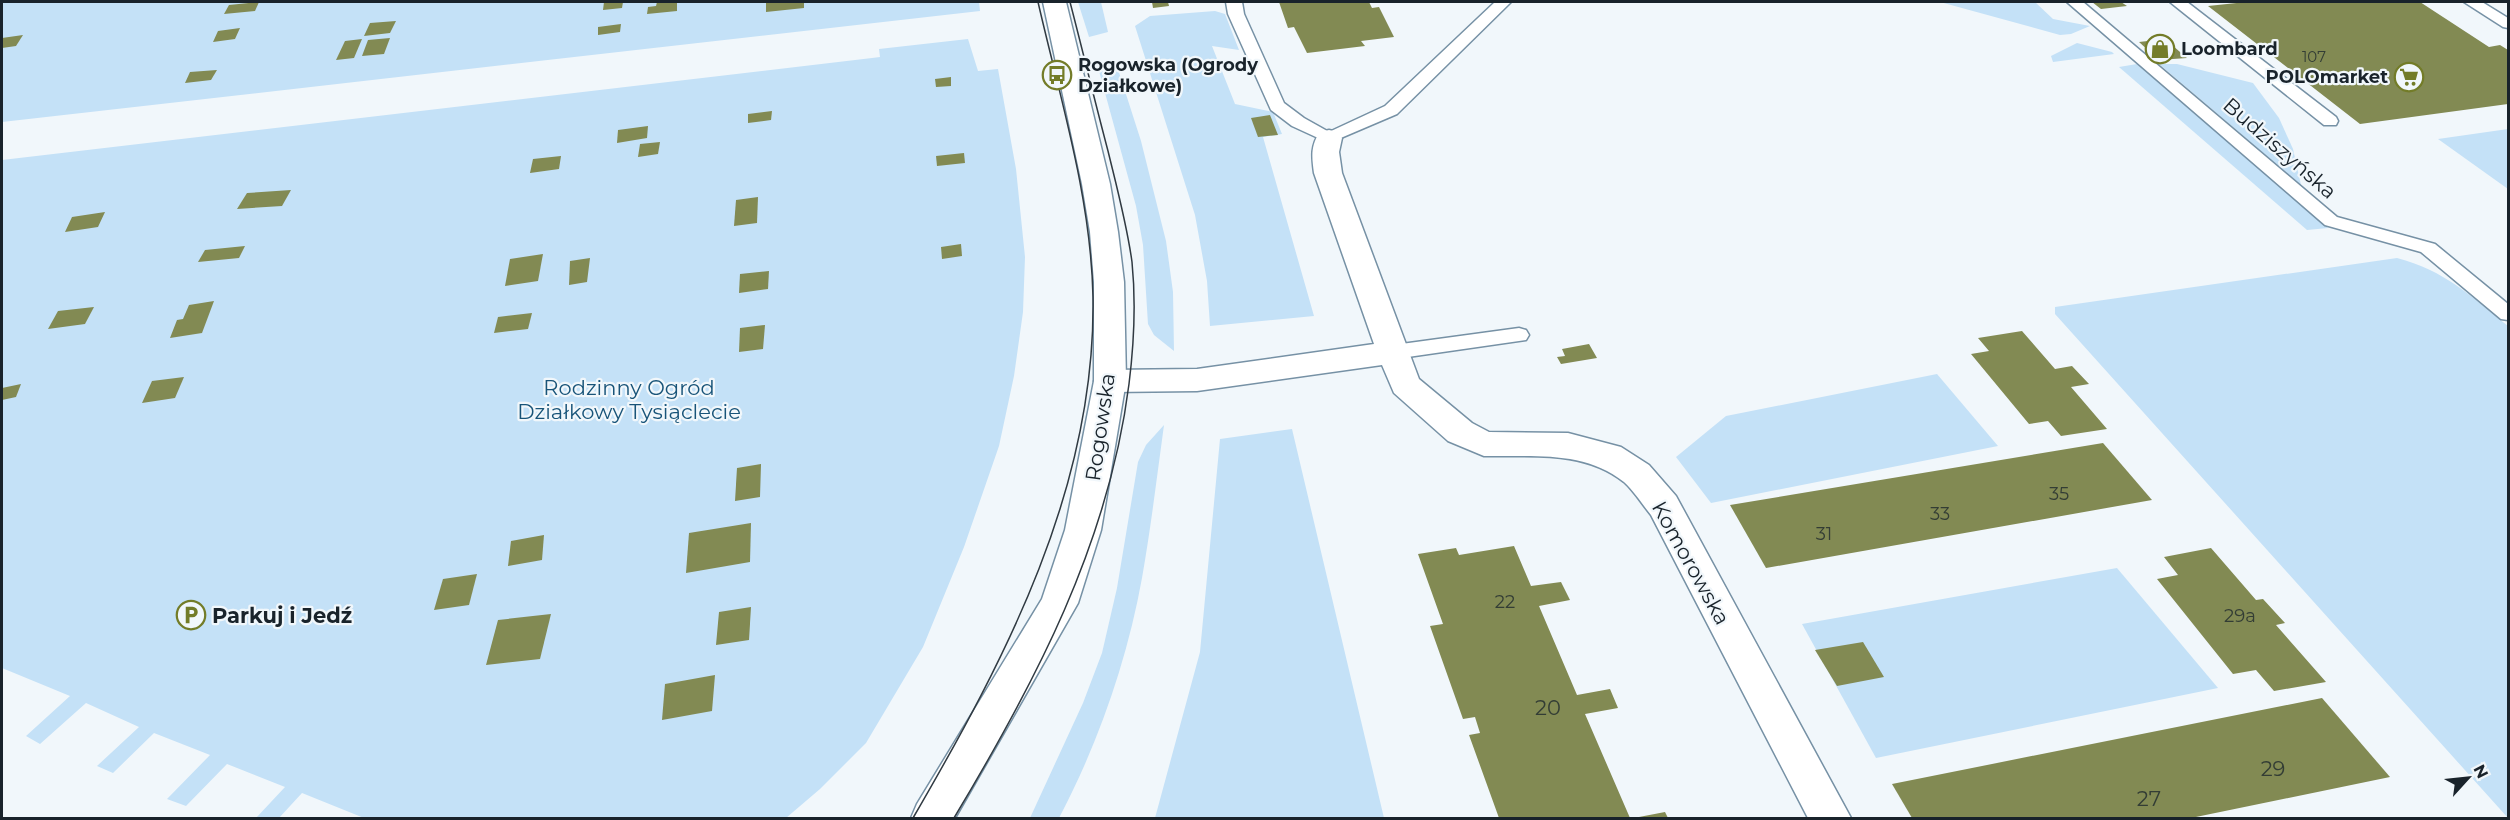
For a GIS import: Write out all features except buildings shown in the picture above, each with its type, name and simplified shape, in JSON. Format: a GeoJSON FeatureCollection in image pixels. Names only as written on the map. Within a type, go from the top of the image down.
{"type":"FeatureCollection","features":[{"type":"Feature","properties":{"kind":"street","name":"Rogowska"},"geometry":{"type":"LineString","coordinates":[[932,819],[1059,603],[1083,530],[1110,381],[1109,282],[1102,222],[1096,184],[1054,2]]}},
{"type":"Feature","properties":{"kind":"street","name":"Komorowska"},"geometry":{"type":"LineString","coordinates":[[1329,138],[1325,152],[1328,173],[1405,385],[1460,432],[1484,444],[1568,445],[1610,456],[1637,474],[1664,506],[1830,819]]}},
{"type":"Feature","properties":{"kind":"street"},"geometry":{"type":"LineString","coordinates":[[1110,381],[1197,380],[1394,352]]}},
{"type":"Feature","properties":{"kind":"lane"},"geometry":{"type":"LineString","coordinates":[[1234,2],[1236,14],[1277,106],[1298,122],[1329,138],[1391,110],[1503,2]]}},
{"type":"Feature","properties":{"kind":"lane","name":"Budziszyńska"},"geometry":{"type":"LineString","coordinates":[[2075,2],[2331,221],[2428,248],[2508,314]]}},
{"type":"Feature","properties":{"kind":"lane"},"geometry":{"type":"LineString","coordinates":[[2178,2],[2330,121]]}},
{"type":"Feature","properties":{"kind":"lane"},"geometry":{"type":"LineString","coordinates":[[2472,2],[2508,24]]}},
{"type":"Feature","properties":{"kind":"lane"},"geometry":{"type":"LineString","coordinates":[[1394,352],[1519,335]]}},
{"type":"Feature","properties":{"kind":"green space"},"geometry":{"type":"Polygon","coordinates":[[[2,2],[979,2],[980,11],[2,122],[2,2]]]}},
{"type":"Feature","properties":{"kind":"green space"},"geometry":{"type":"Polygon","coordinates":[[[1078,2],[1101,2],[1108,32],[1089,37],[1078,2]]]}},
{"type":"Feature","properties":{"kind":"green space"},"geometry":{"type":"Polygon","coordinates":[[[1940,2],[2035,2],[2053,19],[2090,26],[2071,34],[2060,35],[1940,2]]]}},
{"type":"Feature","properties":{"kind":"green space"},"geometry":{"type":"Polygon","coordinates":[[[1215,11],[1225,14],[1239,50],[1212,46],[1235,104],[1273,112],[1282,134],[1263,137],[1314,316],[1210,326],[1207,281],[1195,215],[1135,26],[1150,16],[1215,11]]]}},
{"type":"Feature","properties":{"kind":"green space","name":"Rodzinny Ogród Działkowy Tysiąclecie"},"geometry":{"type":"Polygon","coordinates":[[[968,39],[978,71],[998,69],[1016,169],[1025,257],[1023,312],[1014,376],[999,446],[964,547],[923,647],[866,743],[820,789],[786,818],[364,818],[302,793],[279,818],[256,818],[285,787],[227,764],[186,806],[167,799],[210,755],[154,733],[113,773],[97,766],[139,727],[86,703],[40,744],[26,736],[70,696],[2,668],[2,160],[880,57],[879,49],[968,39]]]}},
{"type":"Feature","properties":{"kind":"green space"},"geometry":{"type":"Polygon","coordinates":[[[2077,43],[2114,54],[2053,62],[2051,56],[2077,43]]]}},
{"type":"Feature","properties":{"kind":"green space"},"geometry":{"type":"Polygon","coordinates":[[[1096,60],[1116,63],[1141,141],[1166,241],[1173,292],[1174,351],[1154,335],[1148,324],[1143,245],[1136,206],[1096,60]]]}},
{"type":"Feature","properties":{"kind":"green space"},"geometry":{"type":"Polygon","coordinates":[[[2137,64],[2328,228],[2307,230],[2119,67],[2137,64]]]}},
{"type":"Feature","properties":{"kind":"green space"},"geometry":{"type":"Polygon","coordinates":[[[2159,64],[2177,64],[2253,83],[2279,118],[2293,149],[2301,185],[2159,64]]]}},
{"type":"Feature","properties":{"kind":"green space"},"geometry":{"type":"Polygon","coordinates":[[[2508,129],[2508,189],[2438,139],[2508,129]]]}},
{"type":"Feature","properties":{"kind":"green space"},"geometry":{"type":"Polygon","coordinates":[[[2397,258],[2429,269],[2443,277],[2469,294],[2508,326],[2508,818],[2055,314],[2055,307],[2397,258]]]}},
{"type":"Feature","properties":{"kind":"green space"},"geometry":{"type":"Polygon","coordinates":[[[1937,374],[1998,446],[1711,503],[1676,457],[1726,416],[1937,374]]]}},
{"type":"Feature","properties":{"kind":"green space"},"geometry":{"type":"Polygon","coordinates":[[[1164,425],[1136,609],[1110,701],[1086,761],[1059,818],[1030,818],[1083,703],[1102,653],[1117,588],[1138,462],[1146,445],[1164,425]]]}},
{"type":"Feature","properties":{"kind":"green space"},"geometry":{"type":"Polygon","coordinates":[[[1292,429],[1384,818],[1155,818],[1200,652],[1220,439],[1292,429]]]}},
{"type":"Feature","properties":{"kind":"green space"},"geometry":{"type":"Polygon","coordinates":[[[2117,568],[2218,688],[1876,758],[1802,624],[2117,568]]]}},
{"type":"Feature","properties":{"kind":"tram line"},"geometry":{"type":"LineString","coordinates":[[913,818],[981,696],[1012,633],[1039,569],[1062,503],[1079,436],[1090,367],[1093,297],[1087,222],[1073,148],[1038,2]]}},
{"type":"Feature","properties":{"kind":"tram line"},"geometry":{"type":"LineString","coordinates":[[954,818],[1013,716],[1040,663],[1086,556],[1105,500],[1119,443],[1129,384],[1134,308],[1130,248],[1070,2]]}},
{"type":"Feature","properties":{"kind":"place","name":"Loombard"},"geometry":{"type":"Point","coordinates":[2160,49]}},
{"type":"Feature","properties":{"kind":"place","name":"Rogowska (Ogrody Działkowe)"},"geometry":{"type":"Point","coordinates":[1057,75]}},
{"type":"Feature","properties":{"kind":"place","name":"POLOmarket"},"geometry":{"type":"Point","coordinates":[2409,77]}},
{"type":"Feature","properties":{"kind":"place","name":"Parkuj i Jedź"},"geometry":{"type":"Point","coordinates":[191,615]}}]}
